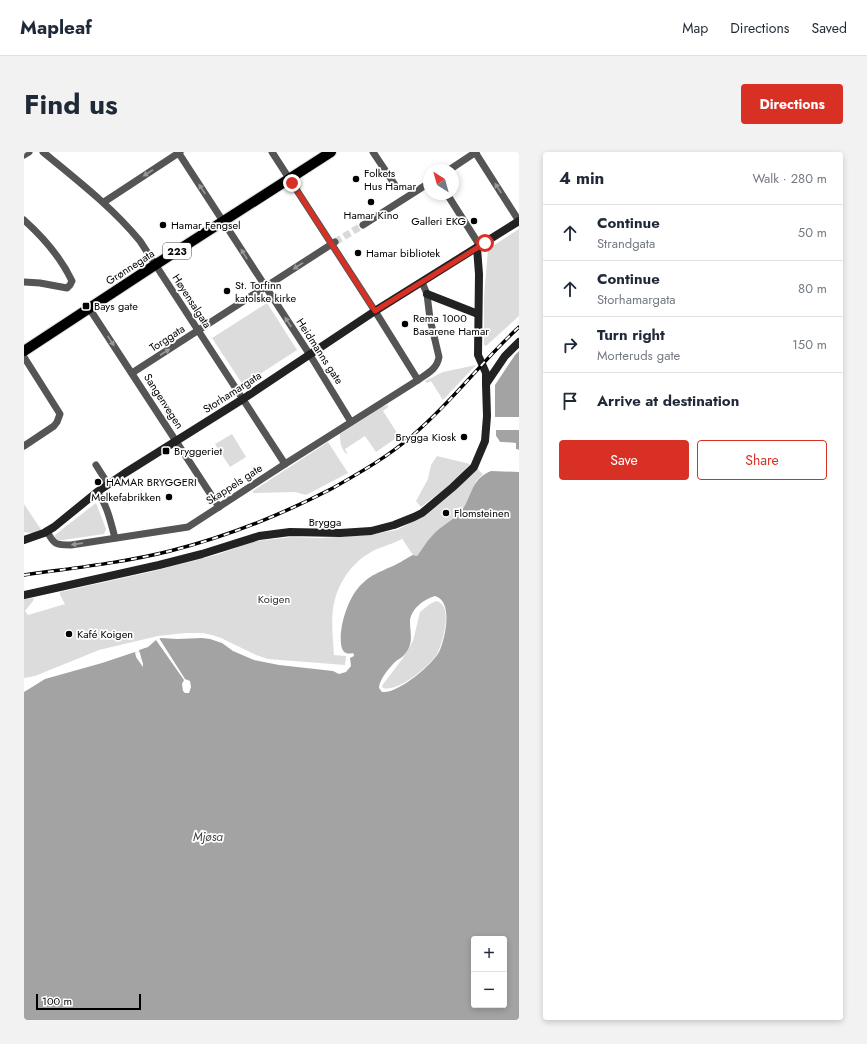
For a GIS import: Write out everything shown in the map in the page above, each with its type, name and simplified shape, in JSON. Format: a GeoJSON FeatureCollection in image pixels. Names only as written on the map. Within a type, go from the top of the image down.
{"type":"FeatureCollection","features":[{"type":"Feature","properties":{"kind":"main road","name":"Grønnegata"},"geometry":{"type":"LineString","coordinates":[[24,351],[331,152]]}},
{"type":"Feature","properties":{"kind":"street"},"geometry":{"type":"LineString","coordinates":[[24,155],[29,152]]}},
{"type":"Feature","properties":{"kind":"street","name":"Høyensalgata"},"geometry":{"type":"LineString","coordinates":[[43,152],[104,202],[126,223],[140,241],[285,464]]}},
{"type":"Feature","properties":{"kind":"street"},"geometry":{"type":"LineString","coordinates":[[104,202],[179,152]]}},
{"type":"Feature","properties":{"kind":"street","name":"Heidmanns gate"},"geometry":{"type":"LineString","coordinates":[[179,152],[265,287],[310,354],[352,422]]}},
{"type":"Feature","properties":{"kind":"street"},"geometry":{"type":"LineString","coordinates":[[272,152],[333,243],[418,380]]}},
{"type":"Feature","properties":{"kind":"street"},"geometry":{"type":"LineString","coordinates":[[373,152],[395,186]]}},
{"type":"Feature","properties":{"kind":"street"},"geometry":{"type":"LineString","coordinates":[[458,164],[475,152],[519,221]]}},
{"type":"Feature","properties":{"kind":"street"},"geometry":{"type":"LineString","coordinates":[[363,225],[423,187]]}},
{"type":"Feature","properties":{"kind":"street"},"geometry":{"type":"LineString","coordinates":[[451,200],[479,247]]}},
{"type":"Feature","properties":{"kind":"street"},"geometry":{"type":"LineString","coordinates":[[24,220],[38,232],[72,281],[66,288],[40,283],[24,282]]}},
{"type":"Feature","properties":{"kind":"street","name":"Storhamargata"},"geometry":{"type":"LineString","coordinates":[[24,540],[47,531],[108,484],[243,398],[375,311],[519,221]]}},
{"type":"Feature","properties":{"kind":"street","name":"Torggata"},"geometry":{"type":"LineString","coordinates":[[132,373],[333,243]]}},
{"type":"Feature","properties":{"kind":"street","name":"Brygga"},"geometry":{"type":"LineString","coordinates":[[24,595],[202,554],[259,536],[290,532],[340,533],[371,531],[394,525],[422,512],[453,487],[474,467],[485,441],[487,422],[486,373],[478,355],[479,247]]}},
{"type":"Feature","properties":{"kind":"street","name":"Skappels gate"},"geometry":{"type":"LineString","coordinates":[[47,531],[53,542],[60,545],[71,545],[188,527],[418,380],[435,368],[439,357],[430,319],[427,294],[422,282]]}},
{"type":"Feature","properties":{"kind":"street"},"geometry":{"type":"LineString","coordinates":[[427,294],[478,314]]}},
{"type":"Feature","properties":{"kind":"street","name":"Sangenvegen"},"geometry":{"type":"LineString","coordinates":[[89,308],[219,507]]}},
{"type":"Feature","properties":{"kind":"street"},"geometry":{"type":"LineString","coordinates":[[486,384],[505,356],[519,342]]}},
{"type":"Feature","properties":{"kind":"street"},"geometry":{"type":"LineString","coordinates":[[24,357],[60,414],[54,426],[24,446]]}},
{"type":"Feature","properties":{"kind":"street"},"geometry":{"type":"LineString","coordinates":[[96,465],[108,484]]}},
{"type":"Feature","properties":{"kind":"street"},"geometry":{"type":"LineString","coordinates":[[97,492],[101,496],[107,511],[115,538]]}},
{"type":"Feature","properties":{"kind":"street"},"geometry":{"type":"LineString","coordinates":[[24,534],[34,536]]}},
{"type":"Feature","properties":{"kind":"green space"},"geometry":{"type":"Polygon","coordinates":[[[519,229],[519,316],[486,346],[484,345],[484,298],[488,249],[519,229]]]}},
{"type":"Feature","properties":{"kind":"green space"},"geometry":{"type":"Polygon","coordinates":[[[267,303],[297,350],[243,385],[212,338],[267,303]]]}},
{"type":"Feature","properties":{"kind":"green space"},"geometry":{"type":"Polygon","coordinates":[[[476,365],[443,400],[431,381],[427,383],[425,381],[443,372],[476,365]]]}},
{"type":"Feature","properties":{"kind":"green space"},"geometry":{"type":"Polygon","coordinates":[[[388,405],[388,407],[383,411],[399,436],[376,452],[365,436],[345,449],[348,455],[341,446],[340,434],[382,407],[388,405]]]}},
{"type":"Feature","properties":{"kind":"green space"},"geometry":{"type":"Polygon","coordinates":[[[232,434],[246,457],[230,467],[215,444],[232,434]]]}},
{"type":"Feature","properties":{"kind":"green space"},"geometry":{"type":"Polygon","coordinates":[[[328,442],[348,473],[306,495],[295,492],[253,493],[253,491],[328,442]]]}},
{"type":"Feature","properties":{"kind":"green space"},"geometry":{"type":"Polygon","coordinates":[[[437,456],[470,464],[451,484],[421,507],[416,501],[428,479],[431,465],[437,456]]]}},
{"type":"Feature","properties":{"kind":"green space","name":"Koigen"},"geometry":{"type":"Polygon","coordinates":[[[476,468],[483,474],[476,481],[463,509],[417,556],[413,555],[399,534],[402,539],[365,556],[356,563],[346,575],[336,595],[332,614],[334,655],[346,656],[345,665],[268,659],[212,635],[203,633],[185,633],[158,636],[99,650],[35,676],[24,678],[24,599],[34,598],[25,611],[28,615],[65,604],[60,592],[150,572],[216,555],[256,541],[292,537],[321,538],[367,535],[397,530],[423,516],[476,468]]]}},
{"type":"Feature","properties":{"kind":"green space"},"geometry":{"type":"Polygon","coordinates":[[[96,503],[106,529],[104,534],[63,540],[58,540],[55,538],[55,535],[96,503]]]}},
{"type":"Feature","properties":{"kind":"green space"},"geometry":{"type":"Polygon","coordinates":[[[24,504],[42,531],[32,533],[24,532],[24,504]]]}},
{"type":"Feature","properties":{"kind":"green space"},"geometry":{"type":"Polygon","coordinates":[[[436,601],[445,609],[446,616],[446,624],[442,642],[437,654],[427,665],[405,683],[389,688],[383,688],[382,686],[403,658],[413,641],[420,612],[436,601]]]}},
{"type":"Feature","properties":{"kind":"water"},"geometry":{"type":"Polygon","coordinates":[[[519,351],[519,417],[495,417],[495,385],[519,351]]]}},
{"type":"Feature","properties":{"kind":"water"},"geometry":{"type":"Polygon","coordinates":[[[496,430],[519,430],[519,450],[516,449],[516,443],[500,442],[496,436],[496,430]]]}},
{"type":"Feature","properties":{"kind":"water","name":"Mjøsa"},"geometry":{"type":"Polygon","coordinates":[[[491,471],[519,472],[519,1020],[24,1020],[24,692],[45,679],[135,652],[138,653],[139,650],[148,647],[156,640],[161,638],[210,639],[222,643],[233,651],[254,660],[279,665],[333,671],[339,674],[346,672],[351,666],[350,658],[354,655],[353,653],[348,654],[343,651],[341,636],[343,619],[354,594],[364,582],[373,576],[413,555],[417,556],[436,532],[461,512],[476,482],[491,471]],[[435,596],[427,599],[413,612],[410,621],[410,646],[403,657],[396,661],[382,678],[379,688],[382,692],[397,688],[414,678],[435,658],[439,652],[444,639],[446,621],[446,613],[441,599],[435,596]]]}},
{"type":"Feature","properties":{"kind":"pier"},"geometry":{"type":"Polygon","coordinates":[[[496,436],[500,442],[516,443],[516,449],[519,450],[519,452],[514,451],[514,445],[499,444],[496,440],[496,436]]]}},
{"type":"Feature","properties":{"kind":"pier"},"geometry":{"type":"Polygon","coordinates":[[[159,638],[185,679],[190,681],[191,687],[189,693],[185,693],[183,691],[182,684],[184,680],[156,640],[159,638]]]}},
{"type":"Feature","properties":{"kind":"pier"},"geometry":{"type":"Polygon","coordinates":[[[139,650],[143,667],[136,657],[135,652],[138,653],[139,650]]]}},
{"type":"Feature","properties":{"kind":"tunnel"},"geometry":{"type":"LineString","coordinates":[[335,242],[363,225]]}},
{"type":"Feature","properties":{"kind":"railway"},"geometry":{"type":"LineString","coordinates":[[24,575],[116,562],[170,551],[212,539],[253,524],[333,488],[385,457],[404,443],[441,409],[519,327]]}},
{"type":"Feature","properties":{"kind":"place","name":"Folkets Hus Hamar"},"geometry":{"type":"Point","coordinates":[356,179]}},
{"type":"Feature","properties":{"kind":"place","name":"Hamar Kino"},"geometry":{"type":"Point","coordinates":[371,202]}},
{"type":"Feature","properties":{"kind":"place","name":"Galleri EKG"},"geometry":{"type":"Point","coordinates":[474,221]}},
{"type":"Feature","properties":{"kind":"place","name":"Hamar Fengsel"},"geometry":{"type":"Point","coordinates":[163,225]}},
{"type":"Feature","properties":{"kind":"place","name":"Hamar bibliotek"},"geometry":{"type":"Point","coordinates":[358,253]}},
{"type":"Feature","properties":{"kind":"place","name":"St. Torfinn katolske kirke"},"geometry":{"type":"Point","coordinates":[227,291]}},
{"type":"Feature","properties":{"kind":"place","name":"Bays gate"},"geometry":{"type":"Point","coordinates":[86,306]}},
{"type":"Feature","properties":{"kind":"place","name":"Rema 1000 Basarene Hamar"},"geometry":{"type":"Point","coordinates":[405,324]}},
{"type":"Feature","properties":{"kind":"place","name":"Brygga Kiosk"},"geometry":{"type":"Point","coordinates":[464,437]}},
{"type":"Feature","properties":{"kind":"place","name":"Bryggeriet"},"geometry":{"type":"Point","coordinates":[166,451]}},
{"type":"Feature","properties":{"kind":"place","name":"HAMAR BRYGGERI"},"geometry":{"type":"Point","coordinates":[98,482]}},
{"type":"Feature","properties":{"kind":"place","name":"Melkefabrikken"},"geometry":{"type":"Point","coordinates":[169,497]}},
{"type":"Feature","properties":{"kind":"place","name":"Flomsteinen"},"geometry":{"type":"Point","coordinates":[446,513]}},
{"type":"Feature","properties":{"kind":"place","name":"Kafé Koigen"},"geometry":{"type":"Point","coordinates":[69,634]}},
{"type":"Feature","properties":{"kind":"route"},"geometry":{"type":"LineString","coordinates":[[292,183],[375,311],[485,243]]}}]}
